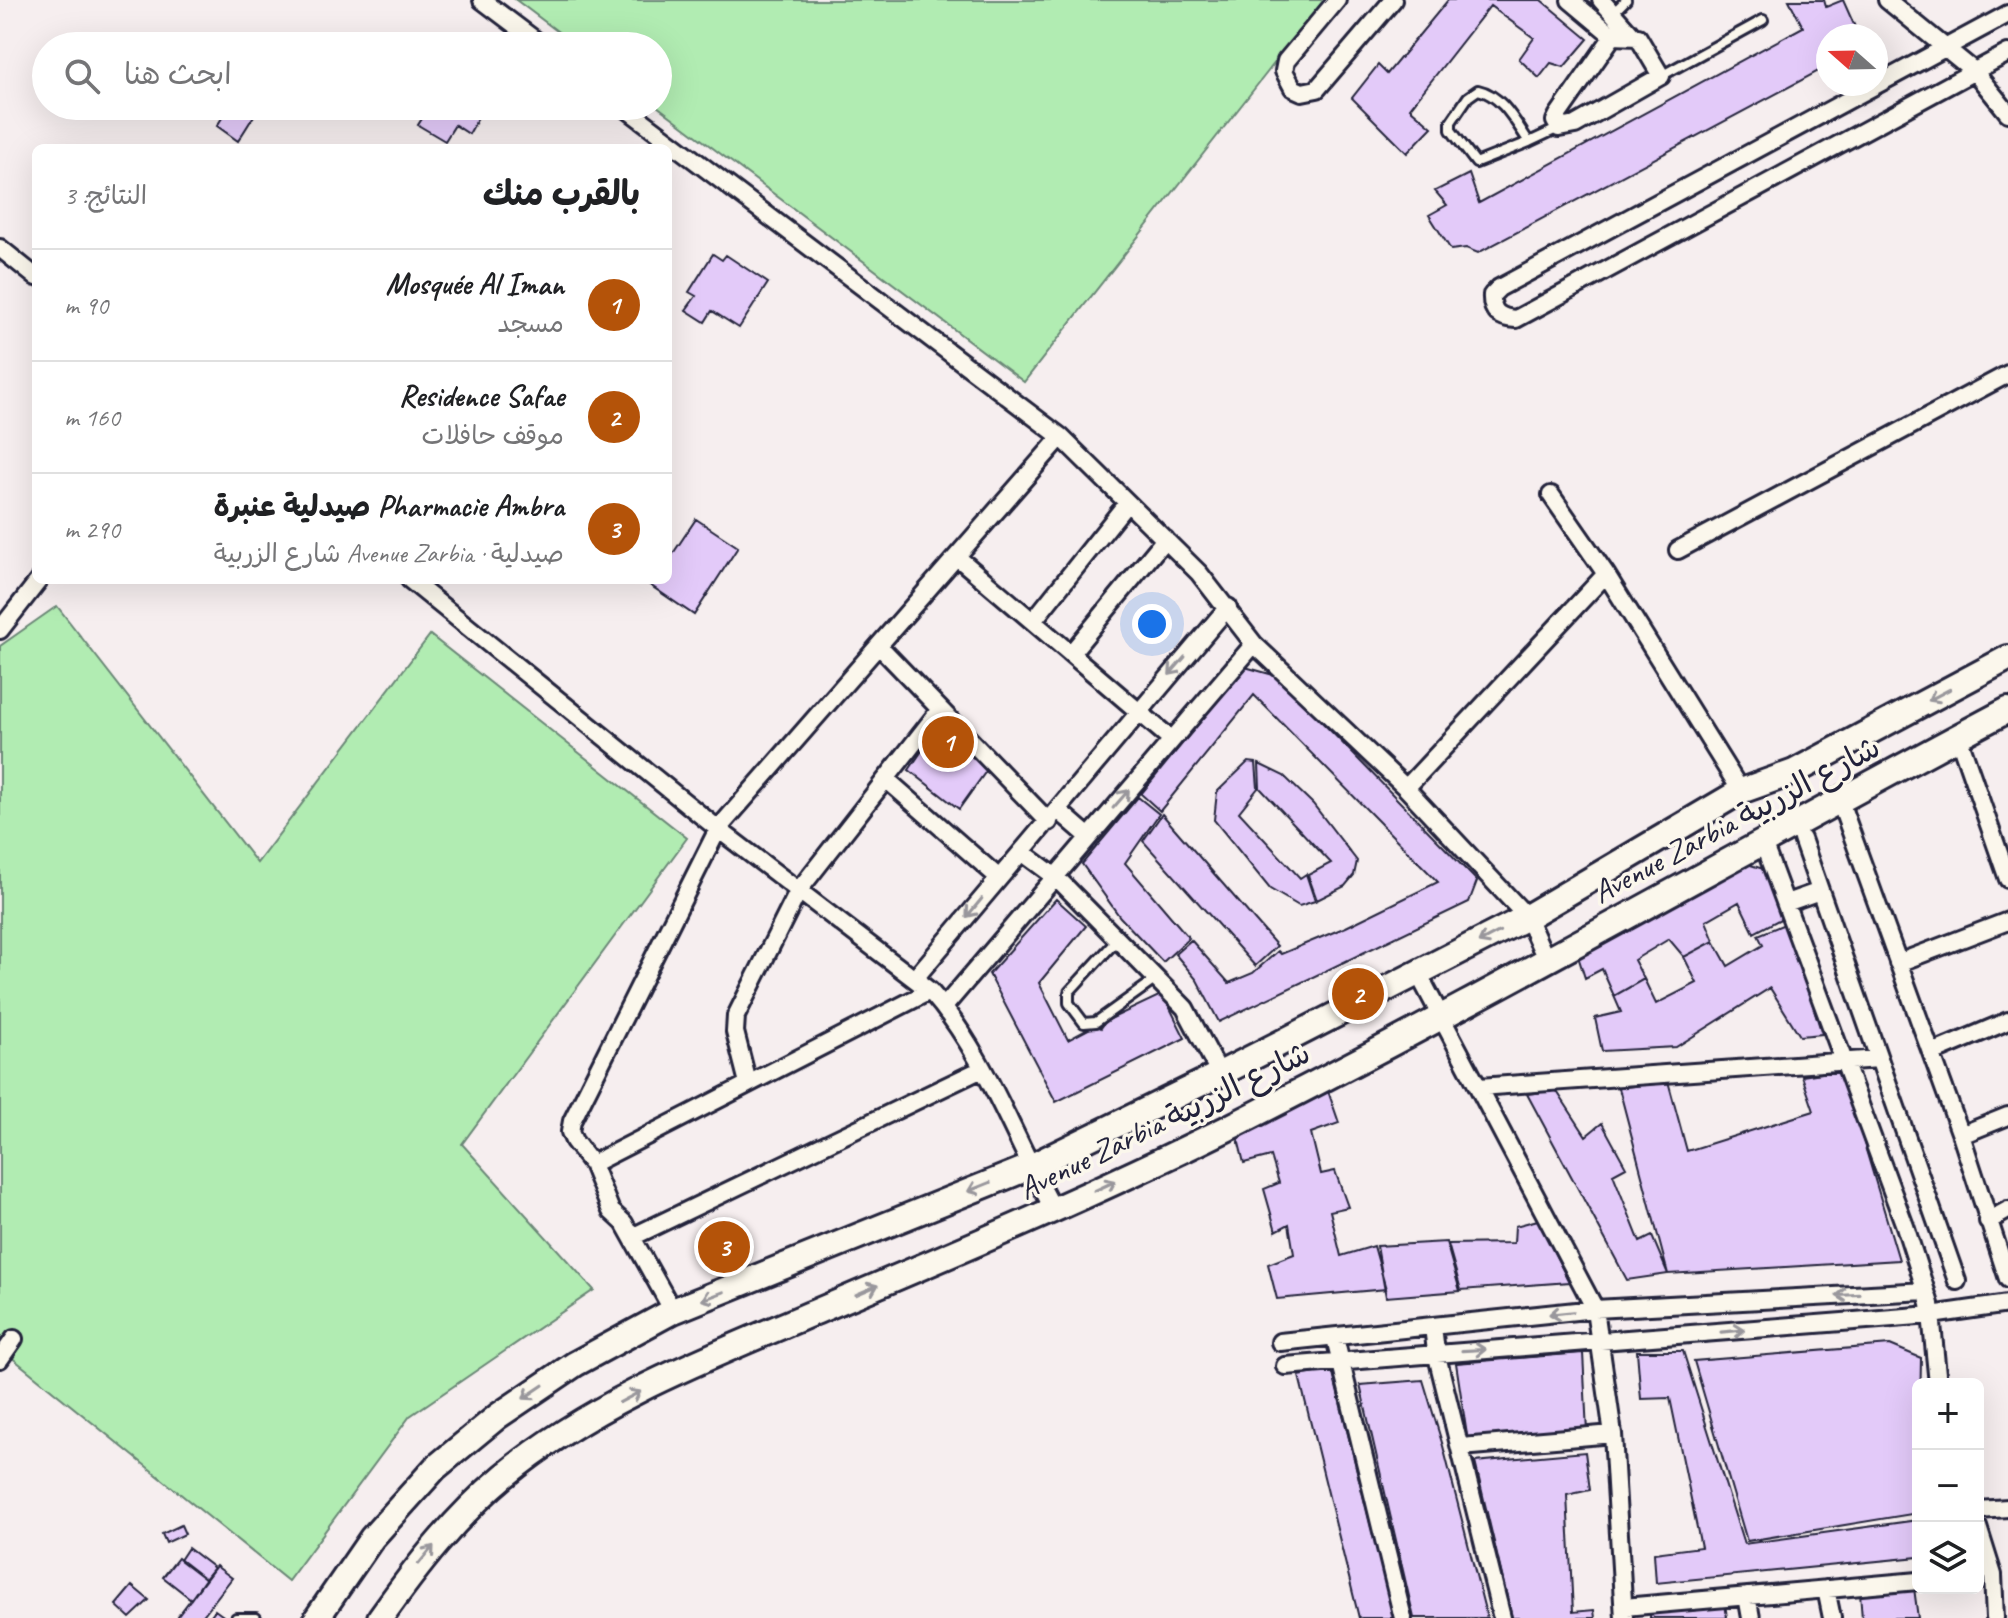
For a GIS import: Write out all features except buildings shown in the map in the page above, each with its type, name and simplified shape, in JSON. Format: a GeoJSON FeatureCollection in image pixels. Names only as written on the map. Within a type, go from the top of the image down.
{"type":"FeatureCollection","features":[{"type":"Feature","properties":{"kind":"main road","name":"Avenue Zarbia شارع الزربية"},"geometry":{"type":"LineString","coordinates":[[317,1618],[372,1538],[406,1497],[462,1444],[575,1364],[673,1311],[1030,1167],[1220,1074],[1419,975],[1527,917],[1741,791],[1794,772],[2008,658]]}},
{"type":"Feature","properties":{"kind":"main road","name":"Avenue Zarbia شارع الزربية"},"geometry":{"type":"LineString","coordinates":[[380,1618],[447,1531],[505,1475],[543,1446],[688,1366],[1054,1210],[1443,1019],[1762,840],[2008,710]]}},
{"type":"Feature","properties":{"kind":"main road"},"geometry":{"type":"LineString","coordinates":[[1794,772],[1816,811]]}},
{"type":"Feature","properties":{"kind":"street"},"geometry":{"type":"LineString","coordinates":[[482,0],[524,32]]}},
{"type":"Feature","properties":{"kind":"street"},"geometry":{"type":"LineString","coordinates":[[1337,0],[1286,61],[1287,81],[1302,92],[1317,89],[1393,0]]}},
{"type":"Feature","properties":{"kind":"street"},"geometry":{"type":"LineString","coordinates":[[1570,0],[1613,36],[1632,35]]}},
{"type":"Feature","properties":{"kind":"street"},"geometry":{"type":"LineString","coordinates":[[1601,0],[1620,6],[1632,35],[1643,44],[1661,76],[1570,128],[1559,128],[1555,121],[1558,115],[1613,36]]}},
{"type":"Feature","properties":{"kind":"street"},"geometry":{"type":"LineString","coordinates":[[1887,0],[1974,71],[2008,113]]}},
{"type":"Feature","properties":{"kind":"street"},"geometry":{"type":"LineString","coordinates":[[2008,14],[1499,288],[1492,295],[1495,312],[1501,318],[1516,319],[2008,53]]}},
{"type":"Feature","properties":{"kind":"street"},"geometry":{"type":"LineString","coordinates":[[642,120],[1061,437],[1165,539],[1228,607],[1254,644],[1406,788],[1527,917],[1546,959]]}},
{"type":"Feature","properties":{"kind":"street"},"geometry":{"type":"LineString","coordinates":[[0,248],[32,274]]}},
{"type":"Feature","properties":{"kind":"street"},"geometry":{"type":"LineString","coordinates":[[1678,550],[2008,374]]}},
{"type":"Feature","properties":{"kind":"street"},"geometry":{"type":"LineString","coordinates":[[673,1311],[632,1237],[611,1211],[592,1164],[574,1141],[572,1121],[718,829],[1061,437]]}},
{"type":"Feature","properties":{"kind":"street"},"geometry":{"type":"LineString","coordinates":[[1551,495],[1606,574],[1741,791]]}},
{"type":"Feature","properties":{"kind":"street"},"geometry":{"type":"LineString","coordinates":[[1033,621],[1127,503]]}},
{"type":"Feature","properties":{"kind":"street"},"geometry":{"type":"LineString","coordinates":[[1072,652],[1165,539]]}},
{"type":"Feature","properties":{"kind":"street"},"geometry":{"type":"LineString","coordinates":[[957,557],[1172,740]]}},
{"type":"Feature","properties":{"kind":"street"},"geometry":{"type":"LineString","coordinates":[[1406,788],[1606,574]]}},
{"type":"Feature","properties":{"kind":"street"},"geometry":{"type":"LineString","coordinates":[[0,630],[36,584]]}},
{"type":"Feature","properties":{"kind":"street"},"geometry":{"type":"LineString","coordinates":[[415,584],[718,829],[930,991],[944,1007],[982,1069],[1054,1210]]}},
{"type":"Feature","properties":{"kind":"street"},"geometry":{"type":"LineString","coordinates":[[915,978],[1228,607]]}},
{"type":"Feature","properties":{"kind":"street"},"geometry":{"type":"LineString","coordinates":[[944,1007],[1254,644]]}},
{"type":"Feature","properties":{"kind":"street"},"geometry":{"type":"LineString","coordinates":[[880,647],[939,711],[1054,816],[1089,837]]}},
{"type":"Feature","properties":{"kind":"street"},"geometry":{"type":"LineString","coordinates":[[748,1083],[735,1032],[736,1016],[799,890],[939,711]]}},
{"type":"Feature","properties":{"kind":"street"},"geometry":{"type":"LineString","coordinates":[[1958,736],[2008,879]]}},
{"type":"Feature","properties":{"kind":"street"},"geometry":{"type":"LineString","coordinates":[[886,779],[999,878]]}},
{"type":"Feature","properties":{"kind":"street"},"geometry":{"type":"LineString","coordinates":[[1839,799],[1961,1135],[2008,1279]]}},
{"type":"Feature","properties":{"kind":"street"},"geometry":{"type":"LineString","coordinates":[[1802,839],[1957,1281]]}},
{"type":"Feature","properties":{"kind":"street"},"geometry":{"type":"LineString","coordinates":[[1762,840],[1905,1226],[1926,1291],[1937,1378]]}},
{"type":"Feature","properties":{"kind":"street"},"geometry":{"type":"LineString","coordinates":[[1022,852],[1057,878],[1185,1008],[1220,1074]]}},
{"type":"Feature","properties":{"kind":"street"},"geometry":{"type":"LineString","coordinates":[[1786,903],[1820,891]]}},
{"type":"Feature","properties":{"kind":"street"},"geometry":{"type":"LineString","coordinates":[[1898,963],[2008,921]]}},
{"type":"Feature","properties":{"kind":"street"},"geometry":{"type":"LineString","coordinates":[[1419,975],[1595,1309],[1603,1342],[1613,1434],[1624,1613],[1747,1596],[1912,1582]]}},
{"type":"Feature","properties":{"kind":"street"},"geometry":{"type":"LineString","coordinates":[[592,1164],[930,991]]}},
{"type":"Feature","properties":{"kind":"street"},"geometry":{"type":"LineString","coordinates":[[1932,1053],[2008,1021]]}},
{"type":"Feature","properties":{"kind":"street"},"geometry":{"type":"LineString","coordinates":[[1479,1087],[1879,1059]]}},
{"type":"Feature","properties":{"kind":"street"},"geometry":{"type":"LineString","coordinates":[[632,1237],[982,1069]]}},
{"type":"Feature","properties":{"kind":"street"},"geometry":{"type":"LineString","coordinates":[[1961,1135],[2008,1116]]}},
{"type":"Feature","properties":{"kind":"street"},"geometry":{"type":"LineString","coordinates":[[1988,1221],[2008,1210]]}},
{"type":"Feature","properties":{"kind":"street"},"geometry":{"type":"LineString","coordinates":[[1905,1226],[1934,1216]]}},
{"type":"Feature","properties":{"kind":"street"},"geometry":{"type":"LineString","coordinates":[[1280,1342],[1595,1309],[1926,1291]]}},
{"type":"Feature","properties":{"kind":"street"},"geometry":{"type":"LineString","coordinates":[[1285,1366],[1931,1315],[2008,1304]]}},
{"type":"Feature","properties":{"kind":"street"},"geometry":{"type":"LineString","coordinates":[[1676,1305],[1682,1335]]}},
{"type":"Feature","properties":{"kind":"street"},"geometry":{"type":"LineString","coordinates":[[1433,1326],[1436,1352],[1502,1618]]}},
{"type":"Feature","properties":{"kind":"street"},"geometry":{"type":"LineString","coordinates":[[1335,1338],[1403,1618]]}},
{"type":"Feature","properties":{"kind":"street"},"geometry":{"type":"LineString","coordinates":[[0,1359],[14,1339]]}},
{"type":"Feature","properties":{"kind":"street"},"geometry":{"type":"LineString","coordinates":[[1461,1447],[1613,1434]]}},
{"type":"Feature","properties":{"kind":"street"},"geometry":{"type":"LineString","coordinates":[[1984,1510],[2008,1508]]}},
{"type":"Feature","properties":{"kind":"street"},"geometry":{"type":"LineString","coordinates":[[1986,1575],[1995,1618]]}},
{"type":"Feature","properties":{"kind":"street"},"geometry":{"type":"LineString","coordinates":[[1826,1589],[1832,1618]]}},
{"type":"Feature","properties":{"kind":"street"},"geometry":{"type":"LineString","coordinates":[[1747,1596],[1751,1618]]}},
{"type":"Feature","properties":{"kind":"lane"},"geometry":{"type":"LineString","coordinates":[[1661,76],[1763,20]]}},
{"type":"Feature","properties":{"kind":"lane"},"geometry":{"type":"LineString","coordinates":[[1529,142],[1509,112],[1486,92],[1478,90],[1468,97],[1451,122],[1451,130],[1476,163],[1529,142],[1559,128]]}},
{"type":"Feature","properties":{"kind":"lane"},"geometry":{"type":"LineString","coordinates":[[1116,941],[1069,992],[1069,1003],[1084,1023],[1096,1022],[1156,979]]}},
{"type":"Feature","properties":{"kind":"lane"},"geometry":{"type":"LineString","coordinates":[[236,1618],[256,1618]]}},
{"type":"Feature","properties":{"kind":"green space"},"geometry":{"type":"Polygon","coordinates":[[[516,0],[1324,0],[1024,382],[672,117],[672,32],[558,32],[516,0]]]}},
{"type":"Feature","properties":{"kind":"green space"},"geometry":{"type":"Polygon","coordinates":[[[57,606],[257,863],[430,635],[687,838],[462,1144],[594,1290],[410,1416],[288,1581],[0,1348],[0,646],[57,606]]]}},
{"type":"Feature","properties":{"kind":"place","name":"Mosquée Al Iman"},"geometry":{"type":"Point","coordinates":[948,742]}},
{"type":"Feature","properties":{"kind":"place","name":"Residence Safae"},"geometry":{"type":"Point","coordinates":[1358,994]}},
{"type":"Feature","properties":{"kind":"place","name":"Pharmacie Ambra صيدلية عنبرة"},"geometry":{"type":"Point","coordinates":[724,1247]}}]}
